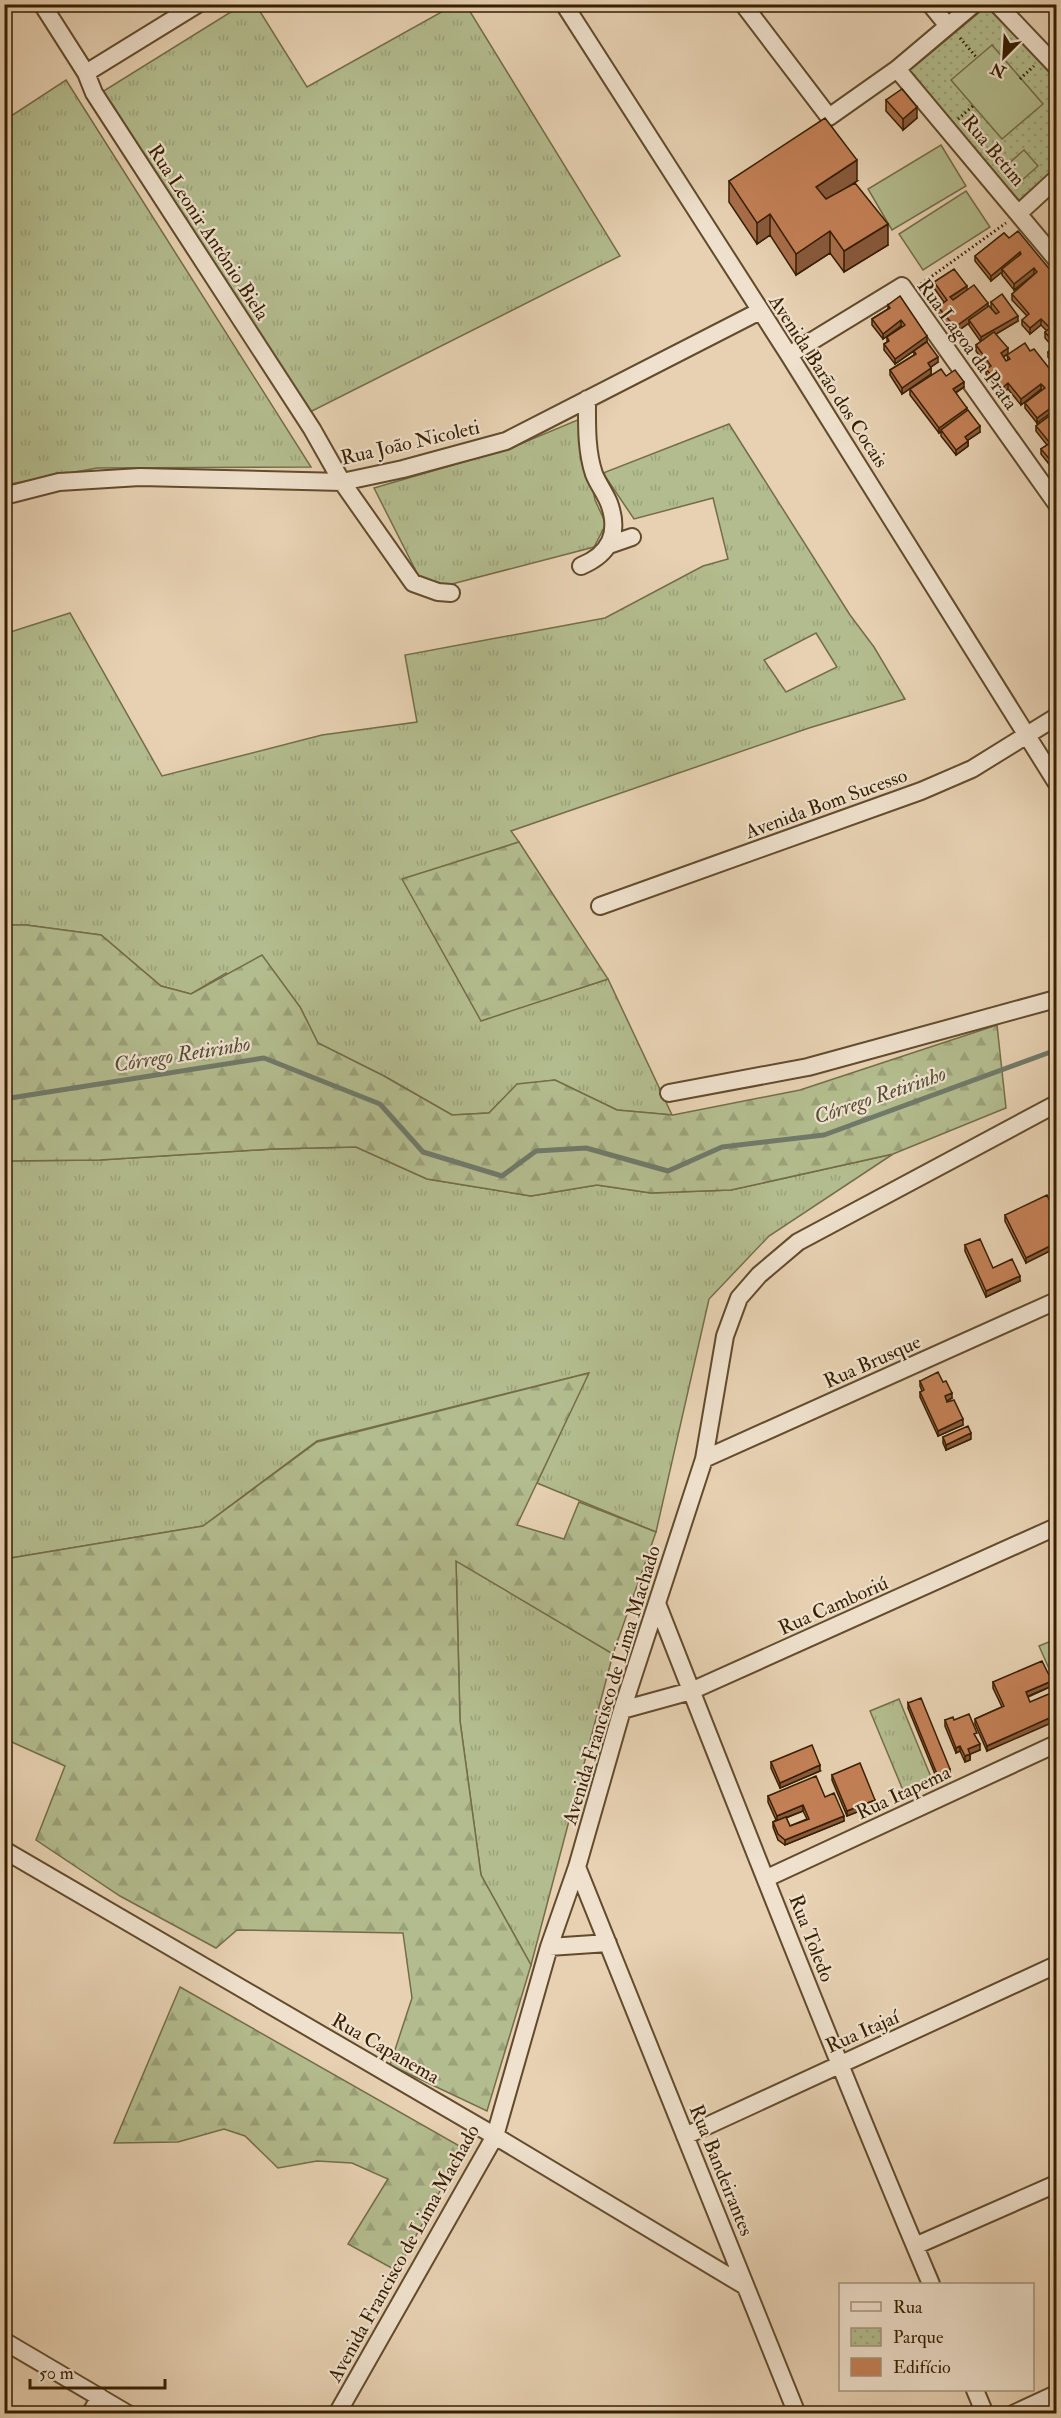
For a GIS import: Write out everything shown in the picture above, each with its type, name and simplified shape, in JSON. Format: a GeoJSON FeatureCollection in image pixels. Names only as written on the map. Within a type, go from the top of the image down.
{"type":"FeatureCollection","features":[{"type":"Feature","properties":{"kind":"street","name":"Rua Leonir Antônio Biela"},"geometry":{"type":"LineString","coordinates":[[42,4],[86,73],[94,93],[312,429],[342,482],[413,583],[438,592],[451,593]]}},
{"type":"Feature","properties":{"kind":"street"},"geometry":{"type":"LineString","coordinates":[[86,73],[198,4]]}},
{"type":"Feature","properties":{"kind":"street","name":"Avenida Barão dos Cocais"},"geometry":{"type":"LineString","coordinates":[[564,4],[789,355],[1056,782]]}},
{"type":"Feature","properties":{"kind":"street"},"geometry":{"type":"LineString","coordinates":[[743,4],[829,117],[954,32],[974,4]]}},
{"type":"Feature","properties":{"kind":"street"},"geometry":{"type":"LineString","coordinates":[[930,4],[954,32]]}},
{"type":"Feature","properties":{"kind":"street"},"geometry":{"type":"LineString","coordinates":[[998,4],[1056,66]]}},
{"type":"Feature","properties":{"kind":"street","name":"Rua Betim"},"geometry":{"type":"LineString","coordinates":[[897,69],[1056,260]]}},
{"type":"Feature","properties":{"kind":"street"},"geometry":{"type":"LineString","coordinates":[[1019,213],[1056,179]]}},
{"type":"Feature","properties":{"kind":"street","name":"Rua Lagoa da Prata"},"geometry":{"type":"LineString","coordinates":[[789,355],[902,286],[1056,503]]}},
{"type":"Feature","properties":{"kind":"street","name":"Rua João Nicoleti"},"geometry":{"type":"LineString","coordinates":[[4,496],[59,482],[140,477],[342,482],[403,469],[506,441],[760,311]]}},
{"type":"Feature","properties":{"kind":"street"},"geometry":{"type":"LineString","coordinates":[[580,566],[602,554],[609,545],[614,520],[594,474],[586,427],[587,399]]}},
{"type":"Feature","properties":{"kind":"street"},"geometry":{"type":"LineString","coordinates":[[609,545],[632,537]]}},
{"type":"Feature","properties":{"kind":"street","name":"Avenida Bom Sucesso"},"geometry":{"type":"LineString","coordinates":[[600,906],[921,791],[972,769],[1056,717]]}},
{"type":"Feature","properties":{"kind":"street"},"geometry":{"type":"LineString","coordinates":[[669,1093],[808,1067],[1056,999]]}},
{"type":"Feature","properties":{"kind":"street","name":"Avenida Francisco de Lima Machado"},"geometry":{"type":"LineString","coordinates":[[337,2414],[495,2136],[549,1947],[577,1867],[622,1710],[658,1606],[704,1459],[725,1336],[739,1298],[759,1275],[798,1242],[1056,1104]]}},
{"type":"Feature","properties":{"kind":"street","name":"Rua Brusque"},"geometry":{"type":"LineString","coordinates":[[704,1459],[1056,1300]]}},
{"type":"Feature","properties":{"kind":"street","name":"Rua Camboriú"},"geometry":{"type":"LineString","coordinates":[[622,1710],[691,1691],[1056,1527]]}},
{"type":"Feature","properties":{"kind":"street","name":"Rua Toledo"},"geometry":{"type":"LineString","coordinates":[[658,1606],[767,1878],[838,2064],[931,2283]]}},
{"type":"Feature","properties":{"kind":"street","name":"Rua Itapema"},"geometry":{"type":"LineString","coordinates":[[767,1878],[1056,1744]]}},
{"type":"Feature","properties":{"kind":"street","name":"Rua Capanema"},"geometry":{"type":"LineString","coordinates":[[4,1850],[495,2136],[745,2286]]}},
{"type":"Feature","properties":{"kind":"street","name":"Rua Bandeirantes"},"geometry":{"type":"LineString","coordinates":[[577,1867],[797,2414]]}},
{"type":"Feature","properties":{"kind":"street"},"geometry":{"type":"LineString","coordinates":[[549,1947],[608,1943]]}},
{"type":"Feature","properties":{"kind":"street","name":"Rua Itajaí"},"geometry":{"type":"LineString","coordinates":[[685,2136],[1056,1965]]}},
{"type":"Feature","properties":{"kind":"street"},"geometry":{"type":"LineString","coordinates":[[915,2247],[1056,2184]]}},
{"type":"Feature","properties":{"kind":"street"},"geometry":{"type":"LineString","coordinates":[[4,2341],[128,2414]]}},
{"type":"Feature","properties":{"kind":"street"},"geometry":{"type":"LineString","coordinates":[[975,2391],[985,2414]]}},
{"type":"Feature","properties":{"kind":"street"},"geometry":{"type":"LineString","coordinates":[[1013,2414],[1056,2394]]}},
{"type":"Feature","properties":{"kind":"street"},"geometry":{"type":"LineString","coordinates":[[90,2414],[100,2397]]}},
{"type":"Feature","properties":{"kind":"path"},"geometry":{"type":"LineString","coordinates":[[952,45],[954,32]]}},
{"type":"Feature","properties":{"kind":"path"},"geometry":{"type":"LineString","coordinates":[[954,32],[977,58]]}},
{"type":"Feature","properties":{"kind":"path"},"geometry":{"type":"LineString","coordinates":[[908,294],[1019,213]]}},
{"type":"Feature","properties":{"kind":"green space"},"geometry":{"type":"Polygon","coordinates":[[[242,5],[256,5],[307,87],[454,5],[466,5],[620,256],[308,413],[102,92],[242,5]]]}},
{"type":"Feature","properties":{"kind":"green space"},"geometry":{"type":"Polygon","coordinates":[[[987,6],[1056,75],[1056,168],[1020,201],[1016,200],[908,74],[987,6]]]}},
{"type":"Feature","properties":{"kind":"green space"},"geometry":{"type":"Polygon","coordinates":[[[992,45],[1043,104],[1002,139],[951,80],[992,45]]]}},
{"type":"Feature","properties":{"kind":"green space"},"geometry":{"type":"Polygon","coordinates":[[[66,80],[311,467],[97,468],[5,485],[5,120],[66,80]]]}},
{"type":"Feature","properties":{"kind":"green space"},"geometry":{"type":"Polygon","coordinates":[[[941,145],[966,186],[892,230],[868,189],[941,145]]]}},
{"type":"Feature","properties":{"kind":"green space"},"geometry":{"type":"Polygon","coordinates":[[[1024,150],[1038,166],[1020,182],[1006,166],[1024,150]]]}},
{"type":"Feature","properties":{"kind":"green space"},"geometry":{"type":"Polygon","coordinates":[[[966,191],[990,227],[923,270],[899,234],[966,191]]]}},
{"type":"Feature","properties":{"kind":"green space"},"geometry":{"type":"Polygon","coordinates":[[[580,419],[595,500],[606,524],[594,547],[452,584],[437,584],[419,577],[374,488],[508,449],[580,419]]]}},
{"type":"Feature","properties":{"kind":"green space"},"geometry":{"type":"Polygon","coordinates":[[[729,424],[850,615],[874,647],[905,699],[809,728],[511,831],[519,842],[403,880],[481,1020],[608,979],[672,1115],[617,1110],[555,1080],[517,1085],[489,1113],[452,1115],[384,1076],[318,1043],[300,1007],[226,973],[191,994],[161,986],[101,935],[26,925],[5,925],[4,634],[70,613],[162,776],[322,735],[417,722],[405,655],[605,618],[703,566],[728,559],[713,498],[634,519],[603,473],[729,424]],[[816,633],[764,660],[786,692],[837,667],[816,633]]]}},
{"type":"Feature","properties":{"kind":"green space"},"geometry":{"type":"Polygon","coordinates":[[[519,842],[608,979],[481,1021],[402,879],[519,842]]]}},
{"type":"Feature","properties":{"kind":"green space"},"geometry":{"type":"Polygon","coordinates":[[[4,925],[26,925],[101,935],[161,986],[191,994],[262,955],[300,1007],[318,1043],[384,1076],[452,1115],[489,1113],[517,1084],[555,1080],[617,1110],[673,1115],[800,1090],[997,1025],[1006,1108],[893,1154],[731,1190],[651,1193],[597,1185],[531,1196],[427,1179],[356,1147],[273,1149],[100,1160],[5,1161],[4,925]]]}},
{"type":"Feature","properties":{"kind":"green space"},"geometry":{"type":"Polygon","coordinates":[[[356,1147],[427,1179],[531,1196],[597,1185],[651,1193],[731,1190],[893,1154],[769,1236],[709,1299],[656,1532],[537,1483],[588,1373],[317,1441],[203,1526],[5,1559],[5,1161],[100,1160],[273,1149],[356,1147]]]}},
{"type":"Feature","properties":{"kind":"green space"},"geometry":{"type":"Polygon","coordinates":[[[589,1373],[517,1525],[564,1539],[579,1502],[656,1532],[613,1654],[456,1561],[460,1721],[481,1875],[531,1965],[487,2111],[390,2065],[412,1998],[403,1933],[237,1930],[216,1948],[120,1896],[36,1840],[65,1766],[5,1739],[5,1559],[203,1526],[317,1442],[589,1373]]]}},
{"type":"Feature","properties":{"kind":"green space"},"geometry":{"type":"Polygon","coordinates":[[[456,1560],[613,1654],[531,1965],[481,1875],[460,1721],[456,1560]]]}},
{"type":"Feature","properties":{"kind":"green space"},"geometry":{"type":"Polygon","coordinates":[[[1056,1639],[1056,1680],[1054,1680],[1039,1646],[1056,1639]]]}},
{"type":"Feature","properties":{"kind":"green space"},"geometry":{"type":"Polygon","coordinates":[[[899,1699],[933,1782],[905,1795],[870,1711],[899,1699]]]}},
{"type":"Feature","properties":{"kind":"green space"},"geometry":{"type":"Polygon","coordinates":[[[180,1987],[463,2148],[397,2271],[348,2244],[388,2179],[352,2163],[317,2161],[278,2168],[245,2136],[224,2129],[178,2142],[114,2143],[180,1987]]]}},
{"type":"Feature","properties":{"kind":"building"},"geometry":{"type":"Polygon","coordinates":[[[902,89],[917,107],[903,119],[886,100],[902,89]]]}},
{"type":"Feature","properties":{"kind":"building"},"geometry":{"type":"Polygon","coordinates":[[[825,118],[857,160],[816,187],[826,199],[855,183],[888,224],[844,251],[830,231],[796,254],[770,214],[757,223],[729,181],[825,118]]]}},
{"type":"Feature","properties":{"kind":"building"},"geometry":{"type":"Polygon","coordinates":[[[1018,231],[1056,277],[1053,282],[1056,286],[1056,345],[1045,332],[1050,328],[1041,319],[1030,328],[1022,320],[1029,314],[1012,294],[1037,272],[1034,268],[1014,284],[1002,269],[1021,254],[1020,252],[991,276],[975,256],[1004,233],[1009,238],[1018,231]]]}},
{"type":"Feature","properties":{"kind":"building"},"geometry":{"type":"Polygon","coordinates":[[[954,269],[967,286],[950,297],[953,300],[974,285],[988,303],[955,327],[938,307],[947,300],[934,282],[954,269]]]}},
{"type":"Feature","properties":{"kind":"building"},"geometry":{"type":"Polygon","coordinates":[[[1002,294],[1018,316],[981,337],[969,320],[989,306],[996,314],[999,312],[991,302],[1002,294]]]}},
{"type":"Feature","properties":{"kind":"building"},"geometry":{"type":"Polygon","coordinates":[[[900,296],[927,336],[895,359],[884,344],[889,341],[887,337],[905,325],[901,320],[883,334],[872,319],[890,308],[888,305],[900,296]]]}},
{"type":"Feature","properties":{"kind":"building"},"geometry":{"type":"Polygon","coordinates":[[[994,332],[1008,348],[1001,353],[1006,361],[1010,359],[1007,355],[1025,343],[1030,351],[1034,349],[1056,377],[1050,384],[1056,391],[1056,404],[1037,418],[1025,403],[1045,388],[1041,384],[1021,399],[1008,383],[1002,388],[986,369],[991,366],[976,345],[994,332]]]}},
{"type":"Feature","properties":{"kind":"building"},"geometry":{"type":"Polygon","coordinates":[[[927,342],[938,357],[928,363],[931,368],[902,388],[890,370],[916,354],[914,351],[927,342]]]}},
{"type":"Feature","properties":{"kind":"building"},"geometry":{"type":"Polygon","coordinates":[[[1056,345],[1056,363],[1048,352],[1056,345]]]}},
{"type":"Feature","properties":{"kind":"building"},"geometry":{"type":"Polygon","coordinates":[[[941,369],[946,376],[955,370],[964,382],[953,389],[967,408],[939,428],[910,389],[941,369]]]}},
{"type":"Feature","properties":{"kind":"building"},"geometry":{"type":"Polygon","coordinates":[[[968,410],[980,426],[965,437],[968,441],[956,450],[941,430],[968,410]]]}},
{"type":"Feature","properties":{"kind":"building"},"geometry":{"type":"Polygon","coordinates":[[[1056,411],[1056,467],[1041,449],[1050,443],[1036,426],[1056,411]]]}},
{"type":"Feature","properties":{"kind":"building"},"geometry":{"type":"Polygon","coordinates":[[[1047,1195],[1056,1215],[1056,1243],[1026,1258],[1005,1215],[1047,1195]]]}},
{"type":"Feature","properties":{"kind":"building"},"geometry":{"type":"Polygon","coordinates":[[[980,1239],[993,1268],[1012,1259],[1020,1276],[986,1291],[965,1245],[980,1239]]]}},
{"type":"Feature","properties":{"kind":"building"},"geometry":{"type":"Polygon","coordinates":[[[938,1372],[952,1393],[945,1396],[947,1402],[954,1400],[963,1419],[938,1431],[920,1392],[924,1390],[920,1381],[938,1372]]]}},
{"type":"Feature","properties":{"kind":"building"},"geometry":{"type":"Polygon","coordinates":[[[968,1426],[971,1433],[946,1445],[943,1437],[968,1426]]]}},
{"type":"Feature","properties":{"kind":"building"},"geometry":{"type":"Polygon","coordinates":[[[1042,1661],[1052,1681],[1026,1692],[1030,1702],[1051,1693],[1056,1705],[1056,1715],[987,1746],[975,1719],[1004,1706],[993,1682],[1042,1661]]]}},
{"type":"Feature","properties":{"kind":"building"},"geometry":{"type":"Polygon","coordinates":[[[921,1698],[950,1769],[937,1774],[908,1703],[921,1698]]]}},
{"type":"Feature","properties":{"kind":"building"},"geometry":{"type":"Polygon","coordinates":[[[969,1714],[977,1733],[974,1734],[980,1744],[968,1749],[970,1754],[965,1756],[960,1746],[956,1748],[945,1720],[953,1717],[954,1720],[969,1714]]]}},
{"type":"Feature","properties":{"kind":"building"},"geometry":{"type":"Polygon","coordinates":[[[812,1745],[820,1765],[780,1783],[771,1762],[812,1745]]]}},
{"type":"Feature","properties":{"kind":"building"},"geometry":{"type":"Polygon","coordinates":[[[860,1763],[875,1800],[847,1811],[832,1775],[860,1763]]]}},
{"type":"Feature","properties":{"kind":"building"},"geometry":{"type":"Polygon","coordinates":[[[816,1776],[825,1797],[834,1793],[844,1816],[785,1840],[778,1834],[773,1822],[786,1817],[790,1826],[809,1819],[803,1805],[777,1816],[768,1796],[816,1776]]]}},
{"type":"Feature","properties":{"kind":"waterway","name":"Córrego Retirinho"},"geometry":{"type":"LineString","coordinates":[[4,1099],[264,1058],[380,1104],[423,1152],[502,1176],[536,1151],[586,1148],[668,1171],[722,1147],[824,1135],[1056,1050]]}}]}
